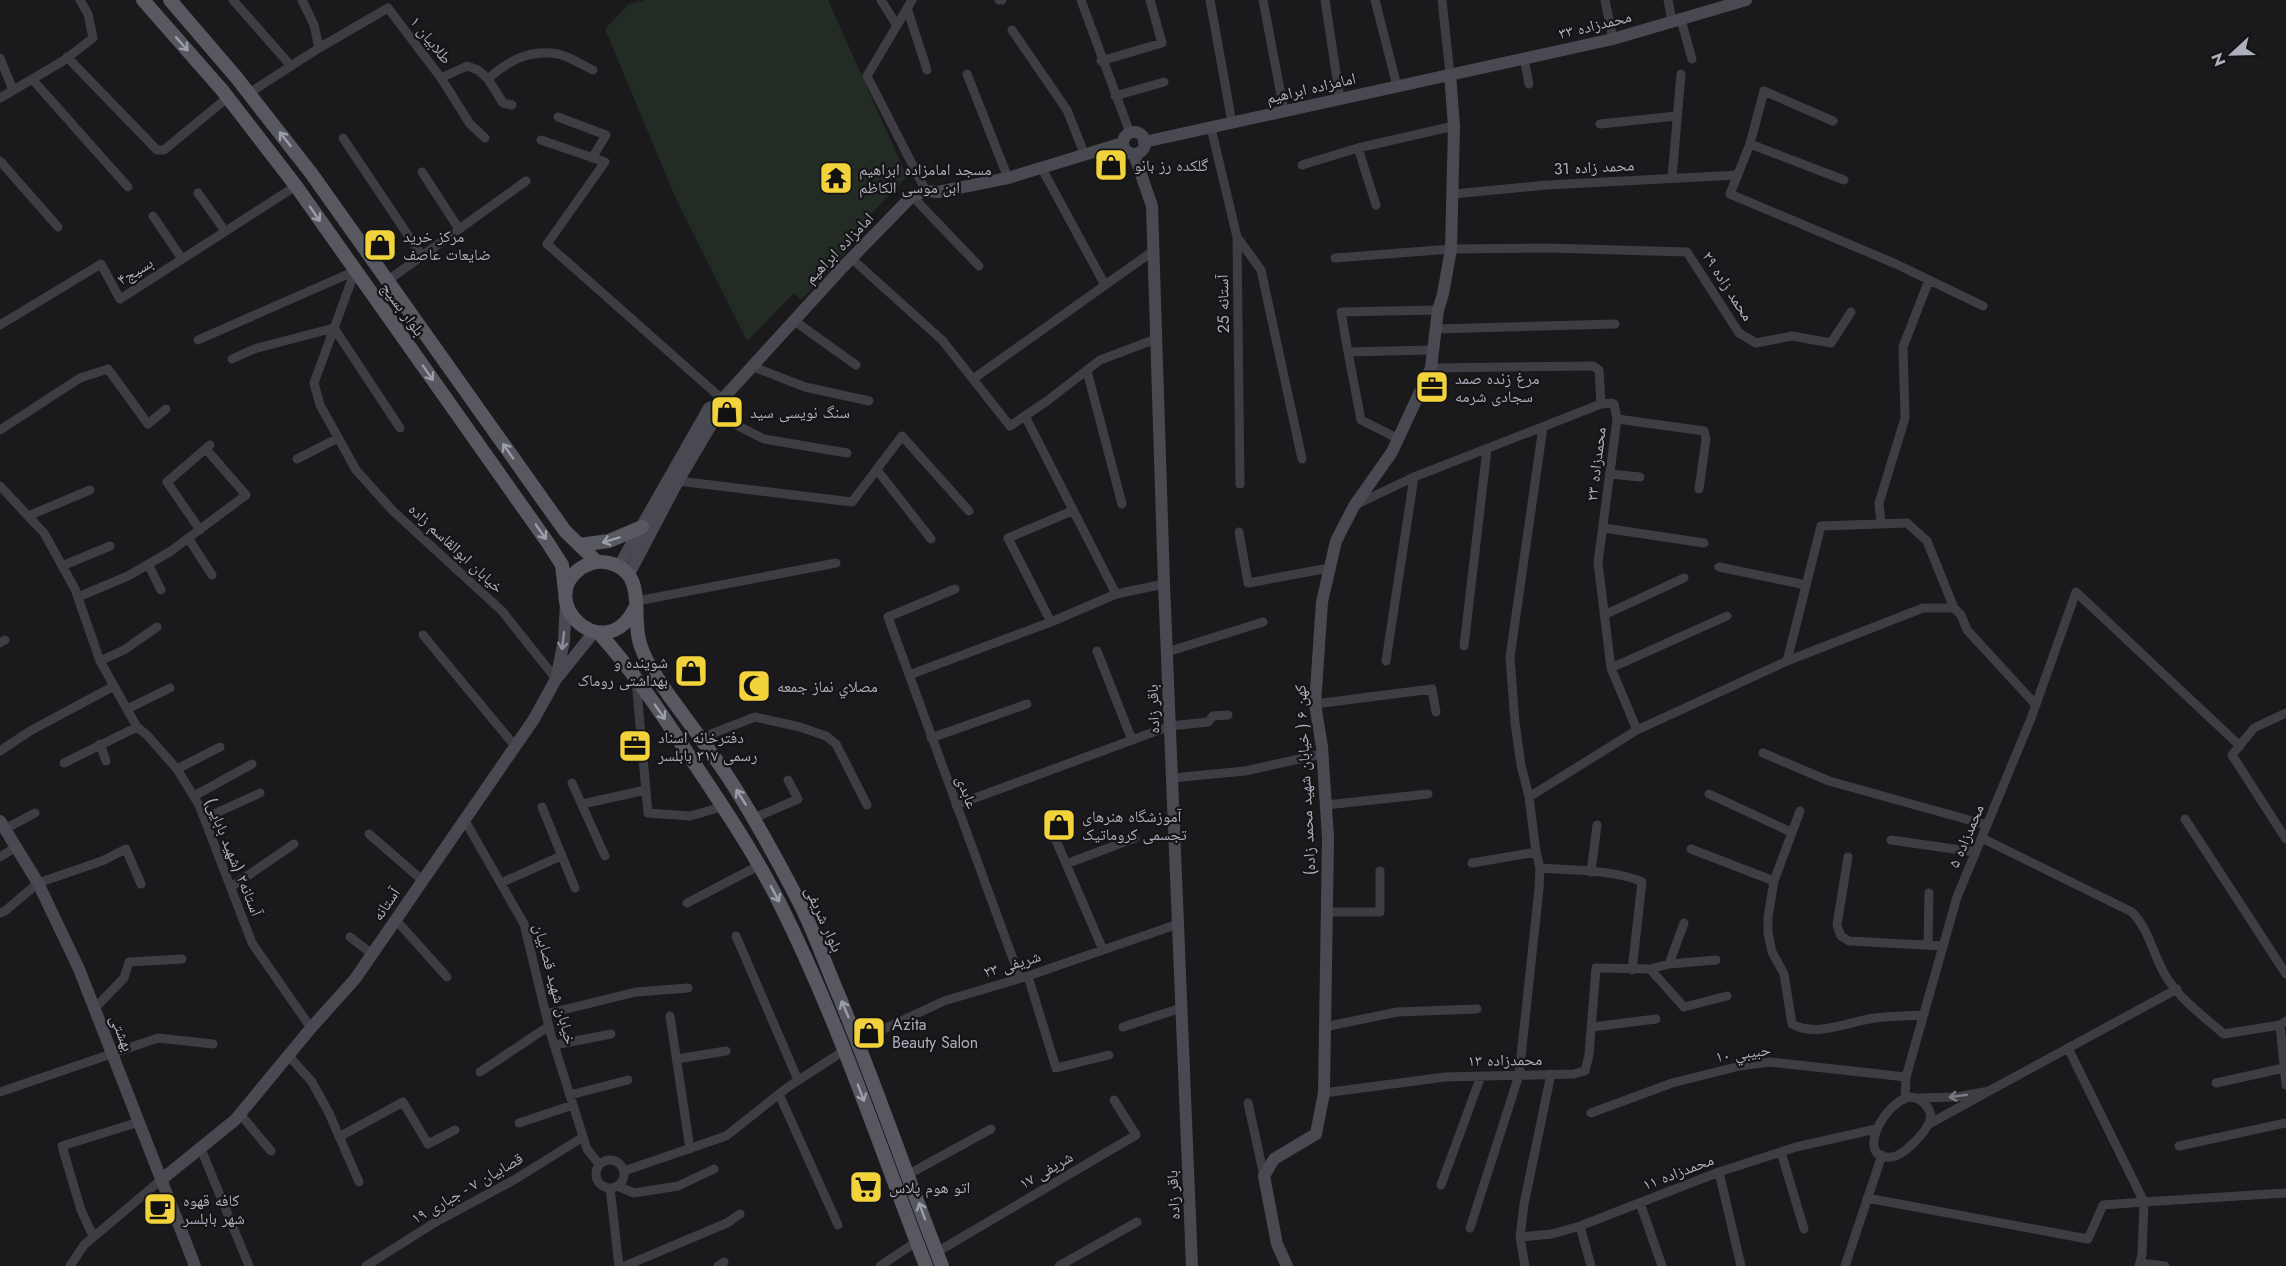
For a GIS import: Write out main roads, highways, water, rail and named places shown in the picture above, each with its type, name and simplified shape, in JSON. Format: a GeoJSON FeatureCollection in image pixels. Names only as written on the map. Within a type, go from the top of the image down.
{"type":"FeatureCollection","features":[{"type":"Feature","properties":{"kind":"main road","name":"بلوار بسیج"},"geometry":{"type":"LineString","coordinates":[[143,0],[228,98],[296,186],[548,543],[562,565],[566,598]]}},
{"type":"Feature","properties":{"kind":"main road","name":"بلوار بسیج"},"geometry":{"type":"LineString","coordinates":[[170,0],[249,93],[311,173],[565,531],[597,562]]}},
{"type":"Feature","properties":{"kind":"main road"},"geometry":{"type":"LineString","coordinates":[[579,545],[609,541],[642,526]]}},
{"type":"Feature","properties":{"kind":"main road"},"geometry":{"type":"LineString","coordinates":[[597,562],[609,562],[624,570],[634,582],[636,604],[625,624],[608,632],[596,632],[581,626],[571,616],[566,598],[572,576],[579,569],[597,562]]}},
{"type":"Feature","properties":{"kind":"main road","name":"بلوار شریفی"},"geometry":{"type":"LineString","coordinates":[[636,604],[639,642],[645,658],[754,818],[797,898],[858,1041],[942,1266]]}},
{"type":"Feature","properties":{"kind":"main road","name":"بلوار شریفی"},"geometry":{"type":"LineString","coordinates":[[596,632],[632,674],[725,806],[759,865],[802,950],[845,1050],[926,1266]]}},
{"type":"Feature","properties":{"kind":"main road"},"geometry":{"type":"LineString","coordinates":[[632,674],[628,658],[632,653],[638,653],[645,658]]}},
{"type":"Feature","properties":{"kind":"main road"},"geometry":{"type":"LineString","coordinates":[[845,1050],[858,1041]]}},
{"type":"Feature","properties":{"kind":"place","name":"گلکده رز بانو"},"geometry":{"type":"Point","coordinates":[1111,165]}},
{"type":"Feature","properties":{"kind":"place","name":"مسجد امامزاده ابراهیم ابن موسی الکاظم"},"geometry":{"type":"Point","coordinates":[836,178]}},
{"type":"Feature","properties":{"kind":"place","name":"مرکز خرید ضایعات عاصف"},"geometry":{"type":"Point","coordinates":[380,245]}},
{"type":"Feature","properties":{"kind":"place","name":"مرغ زنده صمد سجادی شرمه"},"geometry":{"type":"Point","coordinates":[1432,387]}},
{"type":"Feature","properties":{"kind":"place","name":"سنگ نویسی سید"},"geometry":{"type":"Point","coordinates":[727,412]}},
{"type":"Feature","properties":{"kind":"place","name":"شوینده و بهداشتی روماک"},"geometry":{"type":"Point","coordinates":[691,671]}},
{"type":"Feature","properties":{"kind":"place","name":"مصلاي نماز جمعه"},"geometry":{"type":"Point","coordinates":[754,686]}},
{"type":"Feature","properties":{"kind":"place","name":"دفترخانه اسناد رسمی ۳۱۷ بابلسر"},"geometry":{"type":"Point","coordinates":[635,746]}},
{"type":"Feature","properties":{"kind":"place","name":"آموزشگاه هنرهای تجسمی کروماتیک"},"geometry":{"type":"Point","coordinates":[1059,825]}},
{"type":"Feature","properties":{"kind":"place","name":"Azita Beauty Salon"},"geometry":{"type":"Point","coordinates":[869,1033]}},
{"type":"Feature","properties":{"kind":"place","name":"اتو هوم پلاس"},"geometry":{"type":"Point","coordinates":[866,1187]}},
{"type":"Feature","properties":{"kind":"place","name":"کافه قهوه شهر بابلسر"},"geometry":{"type":"Point","coordinates":[160,1209]}}]}
